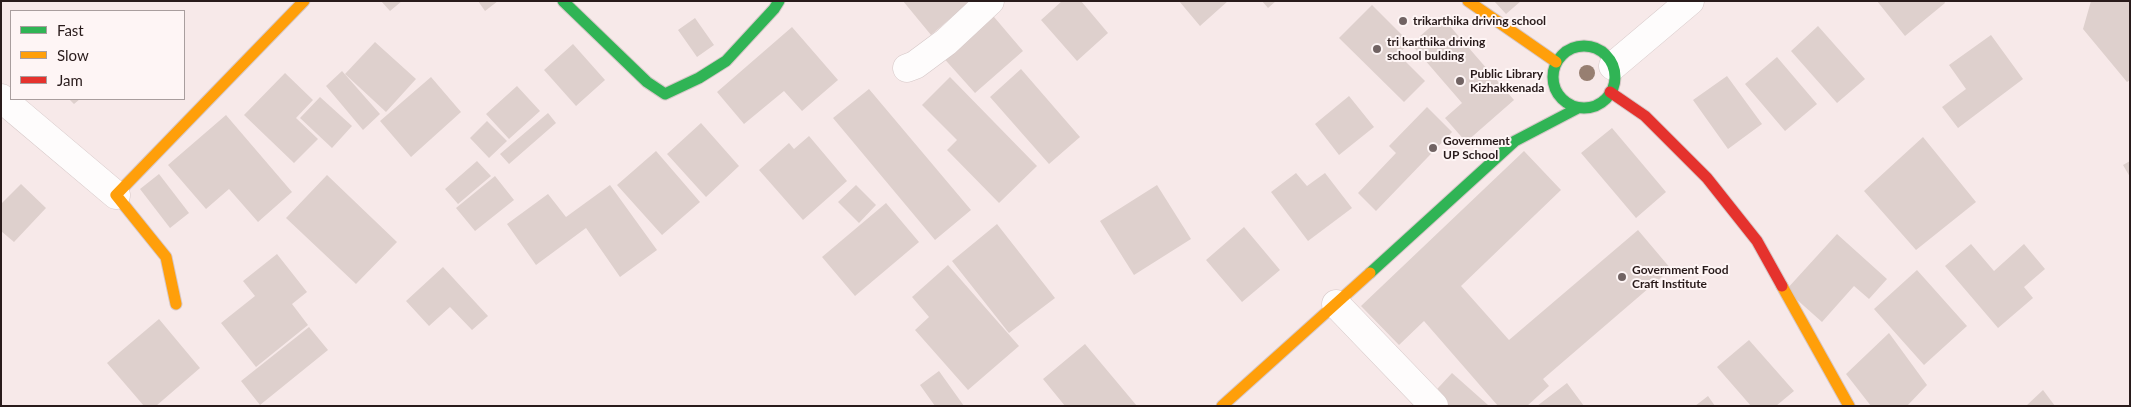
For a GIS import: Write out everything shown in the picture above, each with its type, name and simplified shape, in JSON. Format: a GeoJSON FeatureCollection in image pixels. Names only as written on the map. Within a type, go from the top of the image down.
{"type":"FeatureCollection","features":[{"type":"Feature","properties":{"kind":"street"},"geometry":{"type":"LineString","coordinates":[[116,195],[304,1]]}},
{"type":"Feature","properties":{"kind":"street"},"geometry":{"type":"LineString","coordinates":[[563,1],[647,82],[665,94],[699,78],[726,61],[774,9],[779,1]]}},
{"type":"Feature","properties":{"kind":"street"},"geometry":{"type":"LineString","coordinates":[[907,68],[915,65],[946,42],[990,1]]}},
{"type":"Feature","properties":{"kind":"street"},"geometry":{"type":"LineString","coordinates":[[1468,1],[1556,62]]}},
{"type":"Feature","properties":{"kind":"street"},"geometry":{"type":"LineString","coordinates":[[1690,1],[1612,79],[1597,105],[1588,108],[1578,108],[1569,105],[1556,91],[1553,82],[1556,62],[1562,54],[1571,48],[1591,47],[1608,58],[1612,79],[1645,116],[1707,178],[1757,242],[1849,406]]}},
{"type":"Feature","properties":{"kind":"street"},"geometry":{"type":"LineString","coordinates":[[1,98],[116,195],[166,257],[176,304]]}},
{"type":"Feature","properties":{"kind":"street"},"geometry":{"type":"LineString","coordinates":[[1222,406],[1515,140],[1578,108]]}},
{"type":"Feature","properties":{"kind":"street"},"geometry":{"type":"LineString","coordinates":[[1336,304],[1434,406]]}},
{"type":"Feature","properties":{"kind":"building"},"geometry":{"type":"Polygon","coordinates":[[[381,1],[402,1],[390,11],[381,1]]]}},
{"type":"Feature","properties":{"kind":"building"},"geometry":{"type":"Polygon","coordinates":[[[478,1],[498,1],[485,11],[478,1]]]}},
{"type":"Feature","properties":{"kind":"building"},"geometry":{"type":"Polygon","coordinates":[[[903,1],[971,1],[931,35],[903,1]]]}},
{"type":"Feature","properties":{"kind":"building"},"geometry":{"type":"Polygon","coordinates":[[[1062,1],[1081,1],[1108,33],[1077,61],[1041,20],[1062,1]]]}},
{"type":"Feature","properties":{"kind":"building"},"geometry":{"type":"Polygon","coordinates":[[[1179,1],[1228,1],[1200,26],[1179,1]]]}},
{"type":"Feature","properties":{"kind":"building"},"geometry":{"type":"Polygon","coordinates":[[[1262,1],[1276,1],[1268,8],[1262,1]]]}},
{"type":"Feature","properties":{"kind":"building"},"geometry":{"type":"Polygon","coordinates":[[[1494,1],[1521,1],[1506,14],[1494,1]]]}},
{"type":"Feature","properties":{"kind":"building"},"geometry":{"type":"Polygon","coordinates":[[[1877,1],[1944,1],[1945,3],[1905,36],[1877,1]]]}},
{"type":"Feature","properties":{"kind":"building"},"geometry":{"type":"Polygon","coordinates":[[[2091,1],[2130,1],[2130,80],[2127,82],[2083,29],[2091,1]]]}},
{"type":"Feature","properties":{"kind":"building","name":"tri karthika driving school bulding"},"geometry":{"type":"Polygon","coordinates":[[[1372,5],[1410,43],[1398,54],[1425,81],[1404,102],[1339,38],[1372,5]]]}},
{"type":"Feature","properties":{"kind":"building"},"geometry":{"type":"Polygon","coordinates":[[[989,11],[1023,51],[975,93],[940,54],[989,11]]]}},
{"type":"Feature","properties":{"kind":"building"},"geometry":{"type":"Polygon","coordinates":[[[1442,17],[1514,100],[1466,142],[1445,118],[1462,103],[1411,44],[1442,17]]]}},
{"type":"Feature","properties":{"kind":"building"},"geometry":{"type":"Polygon","coordinates":[[[695,18],[714,45],[697,57],[678,30],[695,18]]]}},
{"type":"Feature","properties":{"kind":"building"},"geometry":{"type":"Polygon","coordinates":[[[1818,26],[1865,79],[1837,103],[1791,51],[1818,26]]]}},
{"type":"Feature","properties":{"kind":"building"},"geometry":{"type":"Polygon","coordinates":[[[792,27],[838,80],[802,111],[784,91],[744,124],[717,92],[792,27]]]}},
{"type":"Feature","properties":{"kind":"building"},"geometry":{"type":"Polygon","coordinates":[[[1991,35],[2023,79],[1958,128],[1942,107],[1966,89],[1949,65],[1991,35]]]}},
{"type":"Feature","properties":{"kind":"building"},"geometry":{"type":"Polygon","coordinates":[[[375,42],[416,79],[386,112],[345,74],[375,42]]]}},
{"type":"Feature","properties":{"kind":"building"},"geometry":{"type":"Polygon","coordinates":[[[573,44],[605,80],[576,106],[544,70],[573,44]]]}},
{"type":"Feature","properties":{"kind":"building"},"geometry":{"type":"Polygon","coordinates":[[[1777,57],[1817,104],[1785,131],[1745,84],[1777,57]]]}},
{"type":"Feature","properties":{"kind":"building"},"geometry":{"type":"Polygon","coordinates":[[[1021,69],[1080,137],[1049,164],[990,97],[1021,69]]]}},
{"type":"Feature","properties":{"kind":"building"},"geometry":{"type":"Polygon","coordinates":[[[342,71],[380,114],[363,130],[326,86],[342,71]]]}},
{"type":"Feature","properties":{"kind":"building"},"geometry":{"type":"Polygon","coordinates":[[[285,73],[313,100],[296,118],[318,139],[294,163],[244,115],[285,73]]]}},
{"type":"Feature","properties":{"kind":"building"},"geometry":{"type":"Polygon","coordinates":[[[1727,76],[1762,124],[1728,149],[1693,100],[1727,76]]]}},
{"type":"Feature","properties":{"kind":"building"},"geometry":{"type":"Polygon","coordinates":[[[431,77],[461,112],[411,157],[380,121],[431,77]]]}},
{"type":"Feature","properties":{"kind":"building"},"geometry":{"type":"Polygon","coordinates":[[[950,77],[1037,166],[999,203],[947,150],[957,140],[922,105],[950,77]]]}},
{"type":"Feature","properties":{"kind":"building"},"geometry":{"type":"Polygon","coordinates":[[[517,86],[540,111],[509,139],[486,114],[517,86]]]}},
{"type":"Feature","properties":{"kind":"building"},"geometry":{"type":"Polygon","coordinates":[[[869,89],[971,210],[935,240],[833,118],[869,89]]]}},
{"type":"Feature","properties":{"kind":"building"},"geometry":{"type":"Polygon","coordinates":[[[1349,96],[1374,127],[1339,155],[1315,124],[1349,96]]]}},
{"type":"Feature","properties":{"kind":"building"},"geometry":{"type":"Polygon","coordinates":[[[320,97],[352,126],[332,148],[300,118],[320,97]]]}},
{"type":"Feature","properties":{"kind":"building"},"geometry":{"type":"Polygon","coordinates":[[[70,100],[79,100],[74,104],[70,100]]]}},
{"type":"Feature","properties":{"kind":"building"},"geometry":{"type":"Polygon","coordinates":[[[1427,107],[1452,132],[1376,211],[1358,193],[1396,153],[1389,146],[1427,107]]]}},
{"type":"Feature","properties":{"kind":"building"},"geometry":{"type":"Polygon","coordinates":[[[548,113],[556,123],[509,164],[500,154],[548,113]]]}},
{"type":"Feature","properties":{"kind":"building"},"geometry":{"type":"Polygon","coordinates":[[[226,115],[292,192],[258,222],[229,189],[206,209],[168,165],[226,115]]]}},
{"type":"Feature","properties":{"kind":"building"},"geometry":{"type":"Polygon","coordinates":[[[487,121],[507,141],[489,158],[470,138],[487,121]]]}},
{"type":"Feature","properties":{"kind":"building"},"geometry":{"type":"Polygon","coordinates":[[[701,123],[739,166],[706,197],[667,154],[701,123]]]}},
{"type":"Feature","properties":{"kind":"building"},"geometry":{"type":"Polygon","coordinates":[[[1612,128],[1666,192],[1636,218],[1581,153],[1612,128]]]}},
{"type":"Feature","properties":{"kind":"building"},"geometry":{"type":"Polygon","coordinates":[[[809,136],[847,181],[803,220],[759,170],[789,143],[794,149],[809,136]]]}},
{"type":"Feature","properties":{"kind":"building"},"geometry":{"type":"Polygon","coordinates":[[[1923,137],[1976,202],[1916,250],[1864,191],[1923,137]]]}},
{"type":"Feature","properties":{"kind":"building"},"geometry":{"type":"Polygon","coordinates":[[[656,151],[700,202],[662,235],[617,185],[656,151]]]}},
{"type":"Feature","properties":{"kind":"building","name":"Government Food Craft Institute"},"geometry":{"type":"Polygon","coordinates":[[[1524,151],[1561,190],[1461,286],[1509,340],[1638,230],[1671,269],[1543,379],[1549,386],[1527,406],[1498,406],[1424,321],[1399,345],[1361,306],[1524,151]]]}},
{"type":"Feature","properties":{"kind":"building"},"geometry":{"type":"Polygon","coordinates":[[[477,161],[491,176],[458,204],[445,189],[477,161]]]}},
{"type":"Feature","properties":{"kind":"building"},"geometry":{"type":"Polygon","coordinates":[[[2130,161],[2130,177],[2123,165],[2130,161]]]}},
{"type":"Feature","properties":{"kind":"building"},"geometry":{"type":"Polygon","coordinates":[[[1296,173],[1307,186],[1325,173],[1352,208],[1308,241],[1271,192],[1296,173]]]}},
{"type":"Feature","properties":{"kind":"building"},"geometry":{"type":"Polygon","coordinates":[[[159,174],[189,213],[170,228],[140,189],[159,174]]]}},
{"type":"Feature","properties":{"kind":"building"},"geometry":{"type":"Polygon","coordinates":[[[327,175],[397,242],[356,284],[286,218],[327,175]]]}},
{"type":"Feature","properties":{"kind":"building"},"geometry":{"type":"Polygon","coordinates":[[[495,176],[514,200],[475,231],[456,208],[495,176]]]}},
{"type":"Feature","properties":{"kind":"building"},"geometry":{"type":"Polygon","coordinates":[[[21,184],[46,208],[14,242],[1,231],[1,204],[21,184]]]}},
{"type":"Feature","properties":{"kind":"building"},"geometry":{"type":"Polygon","coordinates":[[[610,185],[657,250],[620,277],[586,228],[536,265],[507,224],[548,194],[566,217],[610,185]]]}},
{"type":"Feature","properties":{"kind":"building"},"geometry":{"type":"Polygon","coordinates":[[[856,185],[876,205],[859,223],[838,202],[856,185]]]}},
{"type":"Feature","properties":{"kind":"building"},"geometry":{"type":"Polygon","coordinates":[[[1157,185],[1191,239],[1134,275],[1100,221],[1157,185]]]}},
{"type":"Feature","properties":{"kind":"building"},"geometry":{"type":"Polygon","coordinates":[[[886,203],[919,242],[855,296],[822,257],[886,203]]]}},
{"type":"Feature","properties":{"kind":"building"},"geometry":{"type":"Polygon","coordinates":[[[997,224],[1055,298],[1009,333],[952,261],[997,224]]]}},
{"type":"Feature","properties":{"kind":"building"},"geometry":{"type":"Polygon","coordinates":[[[1244,227],[1280,270],[1242,302],[1206,260],[1244,227]]]}},
{"type":"Feature","properties":{"kind":"building"},"geometry":{"type":"Polygon","coordinates":[[[1837,234],[1887,279],[1869,299],[1854,286],[1822,322],[1786,290],[1837,234]]]}},
{"type":"Feature","properties":{"kind":"building"},"geometry":{"type":"Polygon","coordinates":[[[1971,244],[1994,271],[2024,244],[2045,269],[2024,287],[2033,298],[1998,328],[1945,266],[1971,244]]]}},
{"type":"Feature","properties":{"kind":"building"},"geometry":{"type":"Polygon","coordinates":[[[277,254],[307,292],[292,304],[308,325],[256,367],[221,323],[255,296],[243,281],[277,254]]]}},
{"type":"Feature","properties":{"kind":"building"},"geometry":{"type":"Polygon","coordinates":[[[948,265],[1019,346],[968,390],[915,330],[929,317],[912,297],[948,265]]]}},
{"type":"Feature","properties":{"kind":"building"},"geometry":{"type":"Polygon","coordinates":[[[443,267],[488,316],[472,330],[450,307],[429,326],[406,301],[443,267]]]}},
{"type":"Feature","properties":{"kind":"building"},"geometry":{"type":"Polygon","coordinates":[[[1917,270],[1967,326],[1924,365],[1874,309],[1917,270]]]}},
{"type":"Feature","properties":{"kind":"building"},"geometry":{"type":"Polygon","coordinates":[[[159,319],[200,368],[156,406],[144,406],[107,363],[159,319]]]}},
{"type":"Feature","properties":{"kind":"building"},"geometry":{"type":"Polygon","coordinates":[[[309,327],[328,350],[260,405],[241,381],[309,327]]]}},
{"type":"Feature","properties":{"kind":"building"},"geometry":{"type":"Polygon","coordinates":[[[1889,333],[1927,385],[1907,406],[1871,406],[1846,374],[1889,333]]]}},
{"type":"Feature","properties":{"kind":"building"},"geometry":{"type":"Polygon","coordinates":[[[1749,340],[1794,391],[1776,406],[1751,406],[1717,367],[1749,340]]]}},
{"type":"Feature","properties":{"kind":"building"},"geometry":{"type":"Polygon","coordinates":[[[1085,344],[1137,406],[1065,406],[1043,379],[1085,344]]]}},
{"type":"Feature","properties":{"kind":"building"},"geometry":{"type":"Polygon","coordinates":[[[939,371],[964,406],[935,406],[920,385],[939,371]]]}},
{"type":"Feature","properties":{"kind":"building"},"geometry":{"type":"Polygon","coordinates":[[[1452,373],[1488,405],[1429,406],[1425,402],[1452,373]]]}},
{"type":"Feature","properties":{"kind":"building"},"geometry":{"type":"Polygon","coordinates":[[[1567,383],[1584,406],[1537,406],[1567,383]]]}},
{"type":"Feature","properties":{"kind":"building"},"geometry":{"type":"Polygon","coordinates":[[[2043,390],[2055,406],[2026,406],[2043,390]]]}},
{"type":"Feature","properties":{"kind":"building"},"geometry":{"type":"Polygon","coordinates":[[[1708,396],[1715,406],[1695,406],[1708,396]]]}},
{"type":"Feature","properties":{"kind":"traffic: fast"},"geometry":{"type":"LineString","coordinates":[[563,1],[647,82],[665,94],[699,78],[726,61],[774,9],[779,1]]}},
{"type":"Feature","properties":{"kind":"traffic: fast"},"geometry":{"type":"LineString","coordinates":[[1584,46],[1601,51],[1606,55],[1610,60],[1615,77],[1610,94],[1606,99],[1601,103],[1584,108],[1567,103],[1562,99],[1558,94],[1553,77],[1558,60],[1562,55],[1567,51],[1584,46]]}},
{"type":"Feature","properties":{"kind":"traffic: fast"},"geometry":{"type":"LineString","coordinates":[[1370,273],[1515,141],[1578,108]]}},
{"type":"Feature","properties":{"kind":"traffic: slow"},"geometry":{"type":"LineString","coordinates":[[176,304],[166,257],[116,195],[304,1]]}},
{"type":"Feature","properties":{"kind":"traffic: slow"},"geometry":{"type":"LineString","coordinates":[[1468,1],[1556,62]]}},
{"type":"Feature","properties":{"kind":"traffic: slow"},"geometry":{"type":"LineString","coordinates":[[1222,406],[1370,273]]}},
{"type":"Feature","properties":{"kind":"traffic: slow"},"geometry":{"type":"LineString","coordinates":[[1782,286],[1849,406]]}},
{"type":"Feature","properties":{"kind":"traffic: jam"},"geometry":{"type":"LineString","coordinates":[[1610,92],[1645,116],[1707,178],[1757,241],[1782,286]]}},
{"type":"Feature","properties":{"kind":"place","name":"trikarthika driving school"},"geometry":{"type":"Point","coordinates":[1403,21]}},
{"type":"Feature","properties":{"kind":"place","name":"tri karthika driving school bulding"},"geometry":{"type":"Point","coordinates":[1377,49]}},
{"type":"Feature","properties":{"kind":"place","name":"Public Library Kizhakkenada"},"geometry":{"type":"Point","coordinates":[1460,81]}},
{"type":"Feature","properties":{"kind":"place","name":"Government UP School"},"geometry":{"type":"Point","coordinates":[1433,148]}},
{"type":"Feature","properties":{"kind":"place","name":"Government Food Craft Institute"},"geometry":{"type":"Point","coordinates":[1622,277]}}]}
